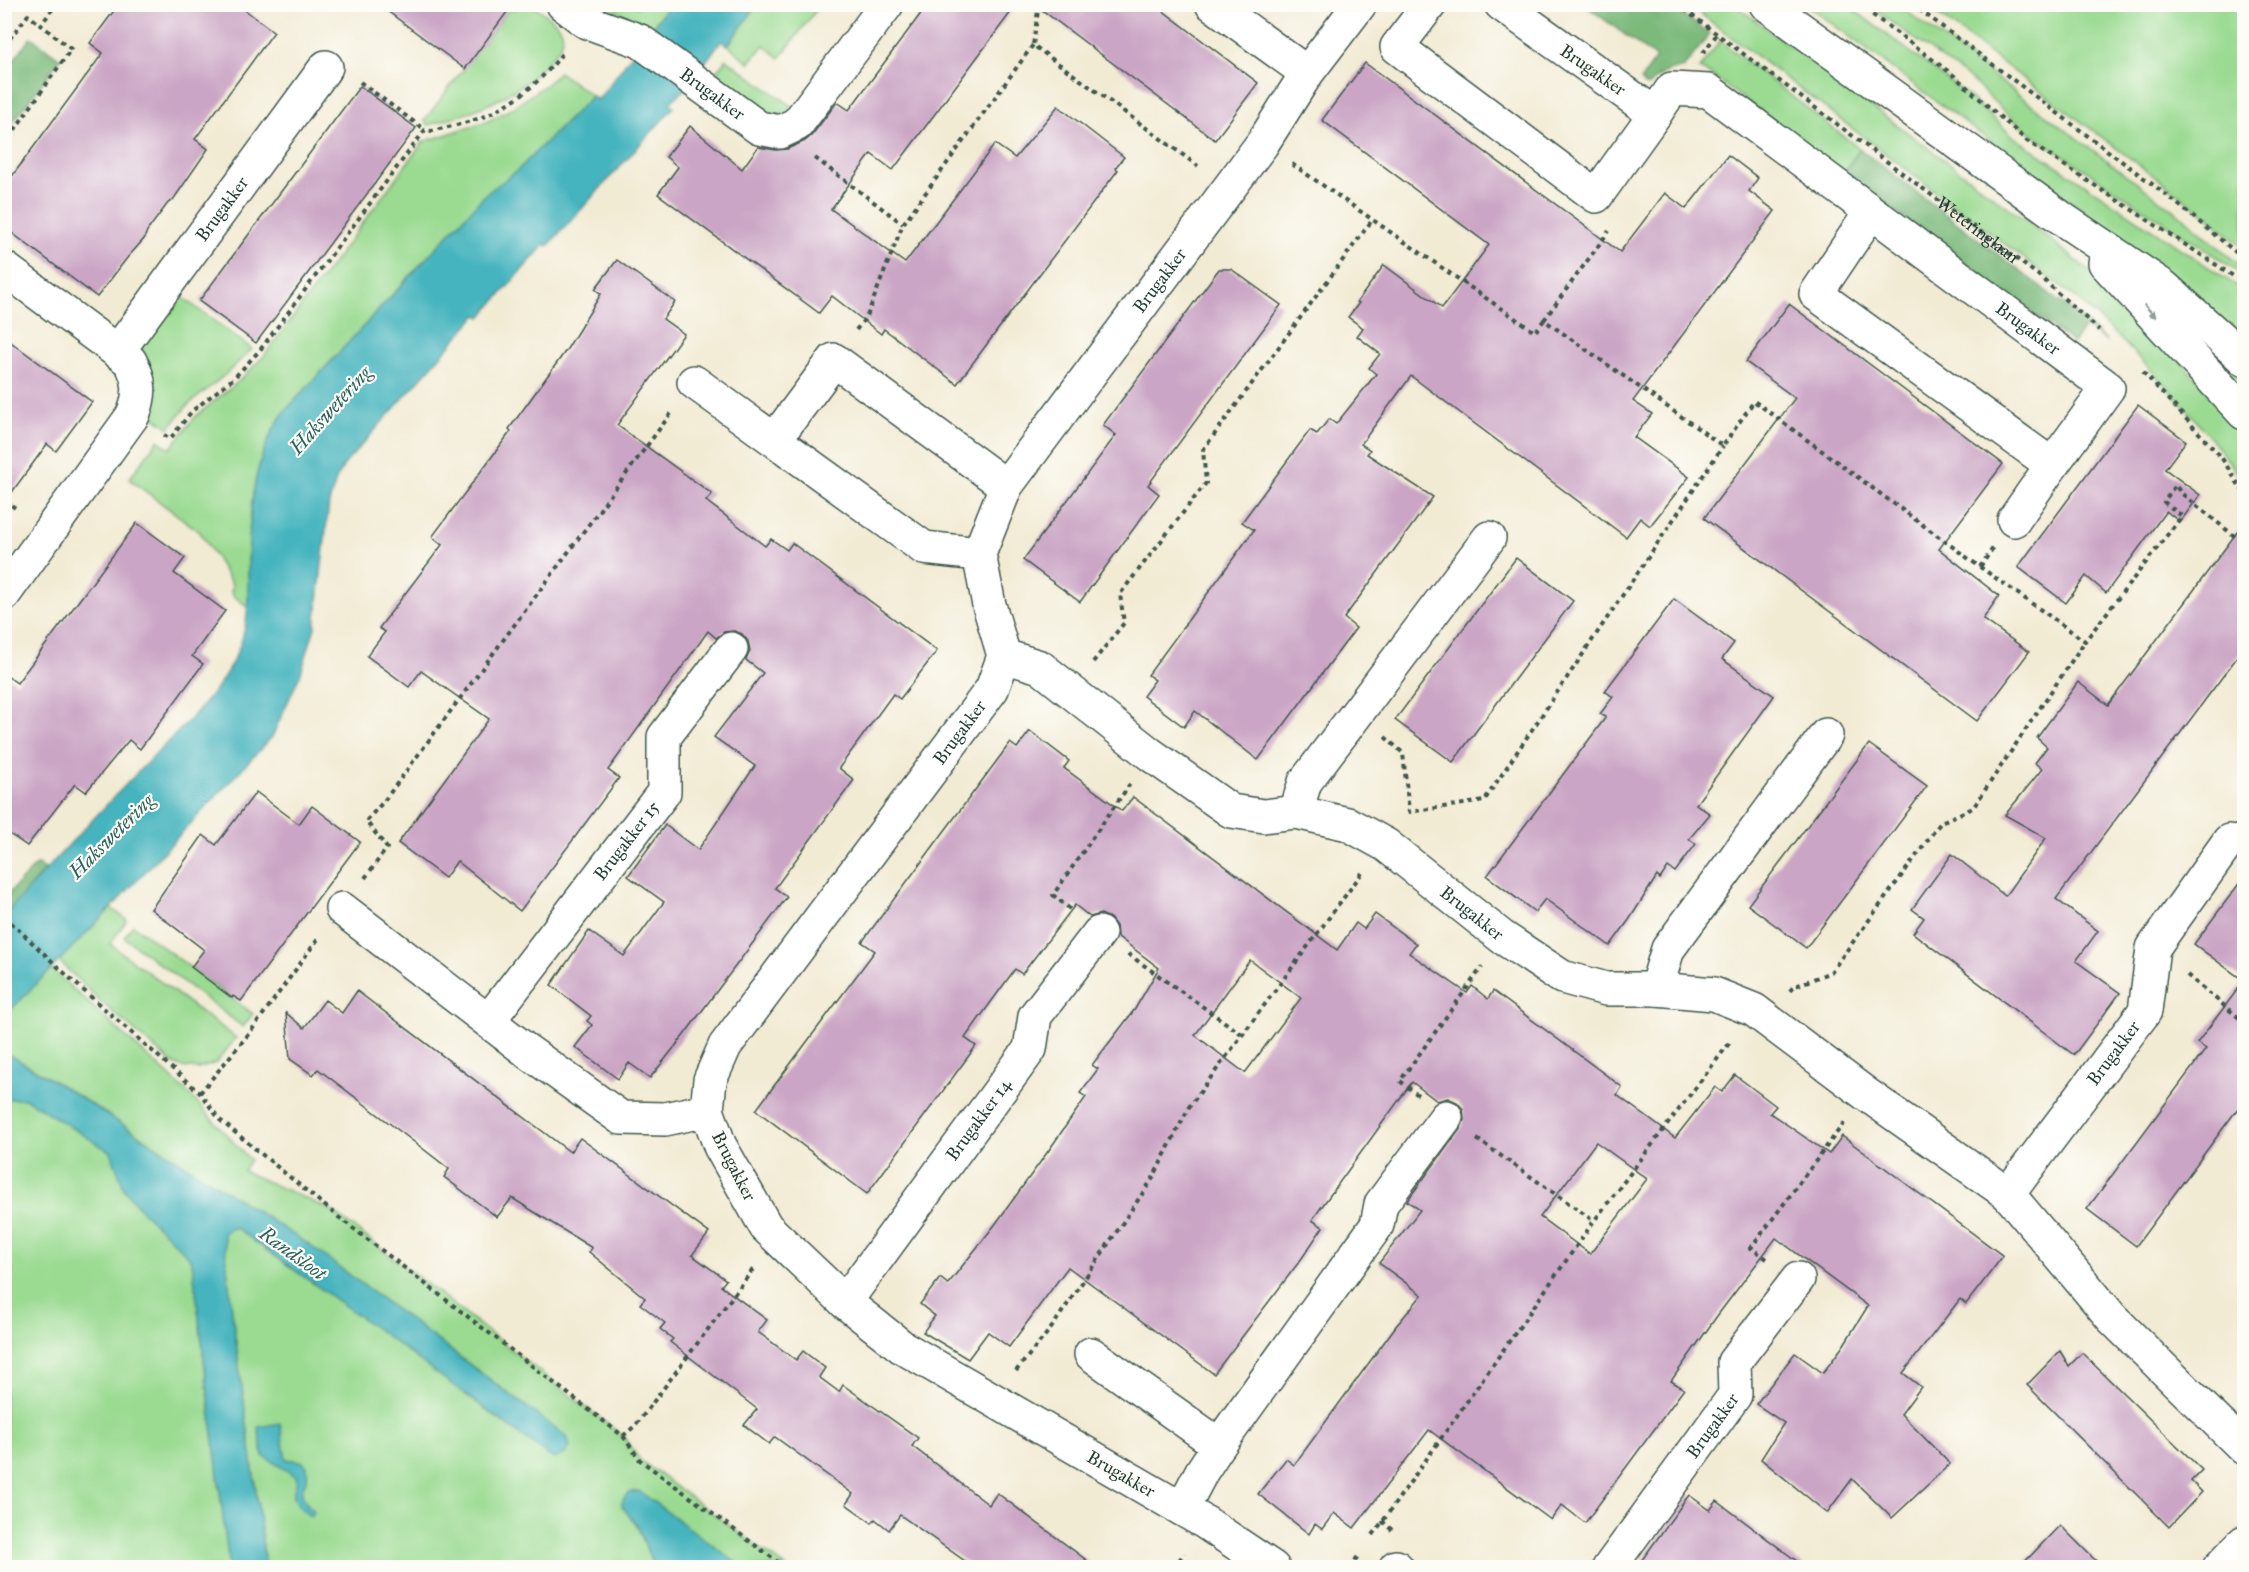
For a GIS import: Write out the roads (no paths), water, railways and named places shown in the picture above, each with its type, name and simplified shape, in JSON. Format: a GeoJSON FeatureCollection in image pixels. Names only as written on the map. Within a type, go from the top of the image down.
{"type":"FeatureCollection","features":[{"type":"Feature","properties":{"kind":"street","name":"Brugakker"},"geometry":{"type":"LineString","coordinates":[[574,13],[640,41],[759,128],[792,123],[887,4]]}},
{"type":"Feature","properties":{"kind":"street"},"geometry":{"type":"LineString","coordinates":[[1212,4],[1307,73]]}},
{"type":"Feature","properties":{"kind":"street","name":"Brugakker"},"geometry":{"type":"LineString","coordinates":[[979,554],[1006,486],[1262,144],[1307,73],[1360,4]]}},
{"type":"Feature","properties":{"kind":"street","name":"Brugakker"},"geometry":{"type":"LineString","coordinates":[[1430,4],[1397,47],[1596,196],[1672,89],[1709,91],[2108,388],[2014,520]]}},
{"type":"Feature","properties":{"kind":"street","name":"Brugakker"},"geometry":{"type":"LineString","coordinates":[[1501,4],[1655,114]]}},
{"type":"Feature","properties":{"kind":"street"},"geometry":{"type":"LineString","coordinates":[[1766,4],[2067,222],[2164,288],[2244,359]]}},
{"type":"Feature","properties":{"kind":"street","name":"Brugakker"},"geometry":{"type":"LineString","coordinates":[[118,351],[326,67]]}},
{"type":"Feature","properties":{"kind":"street"},"geometry":{"type":"LineString","coordinates":[[1871,212],[1816,294],[2052,465]]}},
{"type":"Feature","properties":{"kind":"street"},"geometry":{"type":"LineString","coordinates":[[2067,222],[2244,412]]}},
{"type":"Feature","properties":{"kind":"street"},"geometry":{"type":"LineString","coordinates":[[4,268],[130,361],[137,374],[140,388],[133,416],[4,594]]}},
{"type":"Feature","properties":{"kind":"street"},"geometry":{"type":"LineString","coordinates":[[775,439],[834,360],[1006,486]]}},
{"type":"Feature","properties":{"kind":"street"},"geometry":{"type":"LineString","coordinates":[[694,382],[924,548],[979,554],[989,605],[1004,656]]}},
{"type":"Feature","properties":{"kind":"street"},"geometry":{"type":"LineString","coordinates":[[1296,812],[1305,782],[1489,538]]}},
{"type":"Feature","properties":{"kind":"street","name":"Brugakker 15"},"geometry":{"type":"LineString","coordinates":[[489,1020],[664,792],[664,737],[731,649]]}},
{"type":"Feature","properties":{"kind":"street","name":"Brugakker"},"geometry":{"type":"LineString","coordinates":[[1273,1568],[1182,1509],[902,1347],[844,1302],[766,1227],[720,1146],[706,1110],[710,1080],[725,1046],[992,689],[1004,656],[1040,667],[1150,754],[1231,811],[1264,816],[1296,812],[1348,825],[1386,845],[1502,938],[1562,977],[1606,989],[1656,988],[1714,994],[1761,1016],[1866,1094],[2008,1194],[2112,1318],[2244,1448]]}},
{"type":"Feature","properties":{"kind":"street"},"geometry":{"type":"LineString","coordinates":[[1656,988],[1668,949],[1826,735]]}},
{"type":"Feature","properties":{"kind":"street","name":"Brugakker"},"geometry":{"type":"LineString","coordinates":[[2008,1194],[2145,1011],[2153,948],[2229,841]]}},
{"type":"Feature","properties":{"kind":"street"},"geometry":{"type":"LineString","coordinates":[[342,909],[527,1051],[621,1118],[665,1119],[706,1110]]}},
{"type":"Feature","properties":{"kind":"street","name":"Brugakker 14"},"geometry":{"type":"LineString","coordinates":[[844,1302],[1030,1049],[1035,1016],[1099,933]]}},
{"type":"Feature","properties":{"kind":"street"},"geometry":{"type":"LineString","coordinates":[[1182,1509],[1219,1445],[1377,1225],[1381,1204],[1446,1117]]}},
{"type":"Feature","properties":{"kind":"street","name":"Brugakker"},"geometry":{"type":"LineString","coordinates":[[1609,1568],[1735,1395],[1734,1362],[1798,1279]]}},
{"type":"Feature","properties":{"kind":"street"},"geometry":{"type":"LineString","coordinates":[[1092,1354],[1219,1445]]}},
{"type":"Feature","properties":{"kind":"street"},"geometry":{"type":"LineString","coordinates":[[2219,1568],[2244,1542]]}},
{"type":"Feature","properties":{"kind":"water","name":"Hakswetering"},"geometry":{"type":"Polygon","coordinates":[[[669,5],[757,5],[728,45],[721,41],[686,88],[670,103],[674,107],[548,246],[545,244],[481,317],[477,315],[344,465],[337,477],[329,503],[315,627],[301,673],[272,737],[111,908],[5,1016],[4,916],[86,826],[197,711],[224,677],[234,659],[242,639],[247,614],[249,529],[254,488],[265,448],[285,411],[486,194],[518,170],[592,96],[598,100],[669,5]]]}},
{"type":"Feature","properties":{"kind":"water","name":"Randsloot"},"geometry":{"type":"Polygon","coordinates":[[[5,1049],[8,1054],[72,1092],[308,1244],[567,1437],[570,1446],[567,1453],[555,1459],[549,1456],[236,1228],[229,1229],[224,1234],[228,1276],[265,1567],[229,1567],[193,1268],[189,1257],[142,1211],[124,1189],[111,1152],[26,1099],[5,1099],[5,1049]]]}},
{"type":"Feature","properties":{"kind":"water"},"geometry":{"type":"Polygon","coordinates":[[[280,1423],[286,1459],[301,1461],[307,1466],[302,1492],[314,1512],[311,1517],[296,1502],[294,1491],[296,1476],[263,1456],[258,1427],[280,1423]]]}},
{"type":"Feature","properties":{"kind":"water"},"geometry":{"type":"Polygon","coordinates":[[[639,1491],[742,1567],[656,1567],[638,1527],[622,1506],[623,1499],[627,1495],[639,1491]]]}}]}
